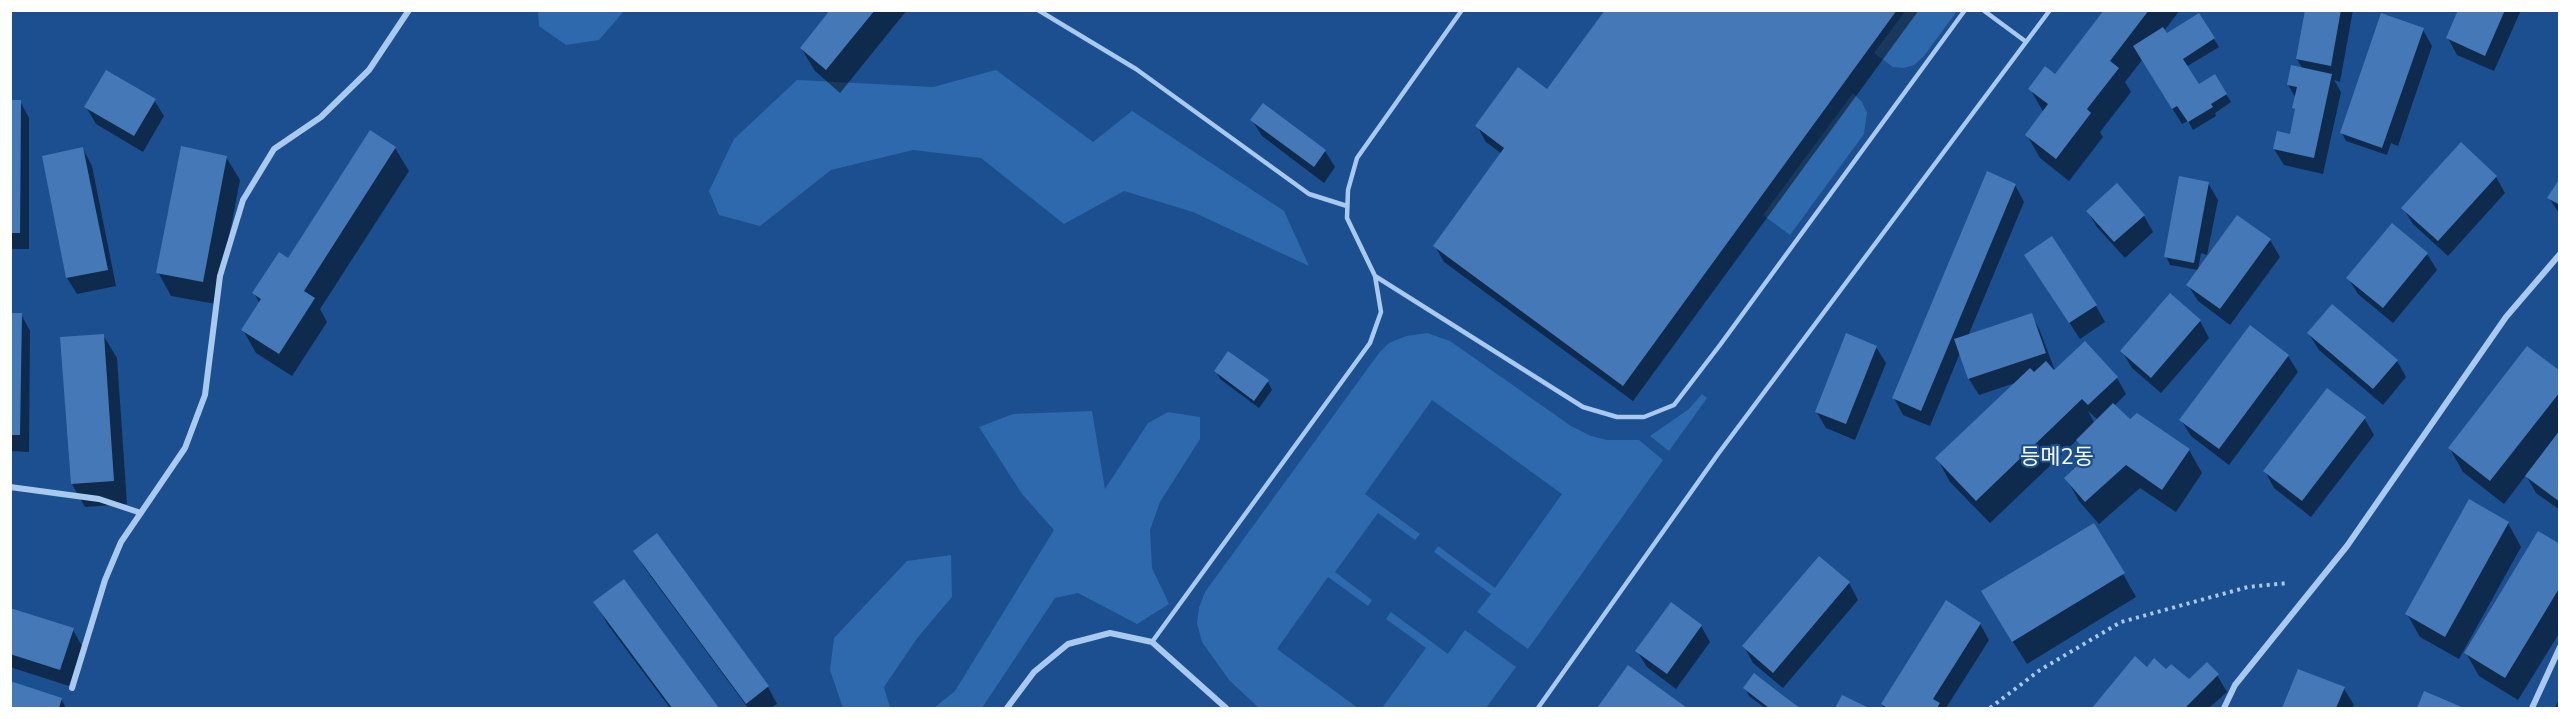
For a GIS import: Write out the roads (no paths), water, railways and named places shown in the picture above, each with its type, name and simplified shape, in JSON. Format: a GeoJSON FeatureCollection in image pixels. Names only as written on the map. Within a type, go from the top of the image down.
{"type":"FeatureCollection","features":[{"type":"Feature","properties":{"kind":"street"},"geometry":{"type":"LineString","coordinates":[[72,688],[105,580],[121,542],[185,448],[205,395],[220,276],[243,200],[274,149],[321,117],[369,70],[409,10]]}},
{"type":"Feature","properties":{"kind":"street"},"geometry":{"type":"LineString","coordinates":[[2223,708],[2235,685],[2347,546],[2506,317],[2559,254]]}},
{"type":"Feature","properties":{"kind":"street"},"geometry":{"type":"LineString","coordinates":[[10,488],[99,500],[141,513]]}},
{"type":"Feature","properties":{"kind":"street"},"geometry":{"type":"LineString","coordinates":[[1007,708],[1034,672],[1068,644],[1110,633],[1152,642],[1226,708]]}},
{"type":"Feature","properties":{"kind":"street"},"geometry":{"type":"LineString","coordinates":[[2532,708],[2559,647]]}},
{"type":"Feature","properties":{"kind":"lane"},"geometry":{"type":"LineString","coordinates":[[1038,10],[1136,69],[1309,194],[1347,206]]}},
{"type":"Feature","properties":{"kind":"lane"},"geometry":{"type":"LineString","coordinates":[[1152,642],[1370,343],[1381,312],[1375,276],[1347,218],[1348,190],[1357,158],[1462,10]]}},
{"type":"Feature","properties":{"kind":"lane"},"geometry":{"type":"LineString","coordinates":[[1375,276],[1583,407],[1617,417],[1644,417],[1674,405],[1965,10]]}},
{"type":"Feature","properties":{"kind":"lane"},"geometry":{"type":"LineString","coordinates":[[1983,10],[2025,41]]}},
{"type":"Feature","properties":{"kind":"lane"},"geometry":{"type":"LineString","coordinates":[[1538,708],[1718,454],[2050,10]]}},
{"type":"Feature","properties":{"kind":"district","name":"등메2동"},"geometry":{"type":"Point","coordinates":[2057,459]}}]}
